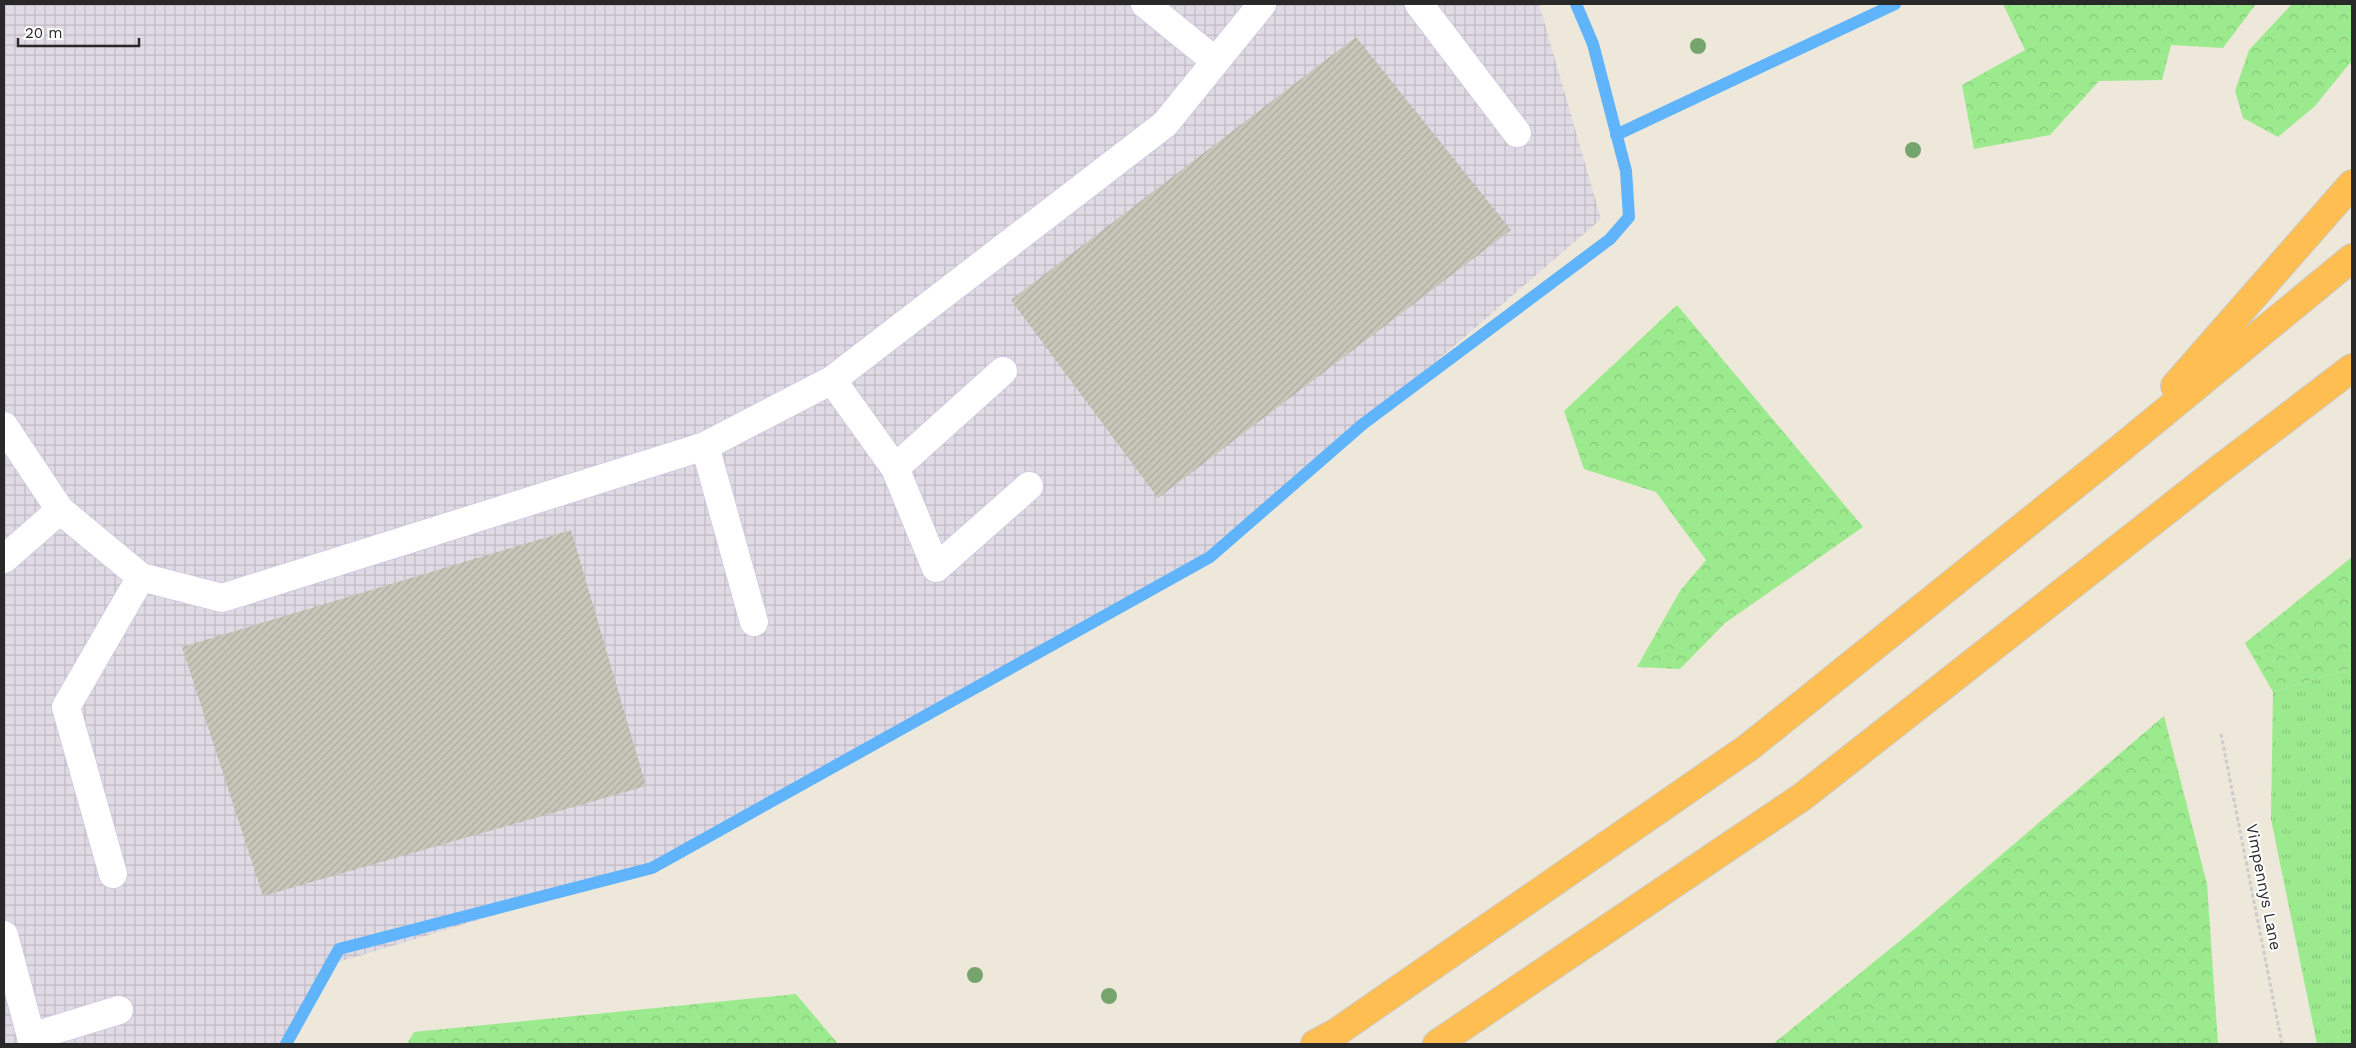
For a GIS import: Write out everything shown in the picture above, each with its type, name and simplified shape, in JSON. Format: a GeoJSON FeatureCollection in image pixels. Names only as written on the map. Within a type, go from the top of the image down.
{"type":"FeatureCollection","features":[{"type":"Feature","properties":{"kind":"highway"},"geometry":{"type":"LineString","coordinates":[[2121,448],[2352,184]]}},
{"type":"Feature","properties":{"kind":"highway"},"geometry":{"type":"LineString","coordinates":[[1315,1044],[1345,1026],[1749,747],[2121,448],[2352,258]]}},
{"type":"Feature","properties":{"kind":"highway"},"geometry":{"type":"LineString","coordinates":[[1437,1044],[1802,797],[2209,477],[2352,368]]}},
{"type":"Feature","properties":{"kind":"lane"},"geometry":{"type":"LineString","coordinates":[[1145,4],[1214,60]]}},
{"type":"Feature","properties":{"kind":"lane"},"geometry":{"type":"LineString","coordinates":[[4,426],[60,510],[141,577],[222,598],[705,446],[832,380],[1165,124],[1214,60],[1262,4]]}},
{"type":"Feature","properties":{"kind":"lane"},"geometry":{"type":"LineString","coordinates":[[1419,4],[1517,133]]}},
{"type":"Feature","properties":{"kind":"lane"},"geometry":{"type":"LineString","coordinates":[[895,468],[1003,371]]}},
{"type":"Feature","properties":{"kind":"lane"},"geometry":{"type":"LineString","coordinates":[[832,380],[895,468],[936,568],[1029,486]]}},
{"type":"Feature","properties":{"kind":"lane"},"geometry":{"type":"LineString","coordinates":[[705,446],[754,622]]}},
{"type":"Feature","properties":{"kind":"lane"},"geometry":{"type":"LineString","coordinates":[[4,559],[60,510]]}},
{"type":"Feature","properties":{"kind":"lane"},"geometry":{"type":"LineString","coordinates":[[113,874],[66,707],[141,577]]}},
{"type":"Feature","properties":{"kind":"lane"},"geometry":{"type":"LineString","coordinates":[[4,935],[32,1041],[119,1010]]}},
{"type":"Feature","properties":{"kind":"path","name":"Vimpennys Lane"},"geometry":{"type":"LineString","coordinates":[[2221,734],[2282,1044]]}},
{"type":"Feature","properties":{"kind":"shaded area"},"geometry":{"type":"Polygon","coordinates":[[[4,4],[1539,4],[1601,219],[1210,557],[652,868],[322,967],[286,1044],[4,1044],[4,4]]]}},
{"type":"Feature","properties":{"kind":"green space"},"geometry":{"type":"Polygon","coordinates":[[[2003,4],[2256,4],[2223,48],[2171,45],[2162,80],[2099,81],[2050,135],[1974,149],[1962,85],[2025,50],[2003,4]]]}},
{"type":"Feature","properties":{"kind":"green space"},"geometry":{"type":"Polygon","coordinates":[[[2292,4],[2352,4],[2352,63],[2349,64],[2315,106],[2278,137],[2243,118],[2235,91],[2249,50],[2292,4]]]}},
{"type":"Feature","properties":{"kind":"green space"},"geometry":{"type":"Polygon","coordinates":[[[1677,305],[1863,527],[1725,623],[1680,669],[1637,667],[1680,591],[1706,560],[1656,492],[1584,469],[1564,411],[1677,305]]]}},
{"type":"Feature","properties":{"kind":"green space"},"geometry":{"type":"Polygon","coordinates":[[[2352,557],[2352,668],[2273,692],[2245,643],[2352,557]]]}},
{"type":"Feature","properties":{"kind":"green space"},"geometry":{"type":"Polygon","coordinates":[[[2352,668],[2352,1044],[2317,1044],[2271,819],[2273,692],[2352,668]]]}},
{"type":"Feature","properties":{"kind":"green space"},"geometry":{"type":"Polygon","coordinates":[[[2164,716],[2207,884],[2218,1044],[1773,1044],[1912,931],[2164,716]]]}},
{"type":"Feature","properties":{"kind":"green space"},"geometry":{"type":"Polygon","coordinates":[[[796,994],[838,1044],[407,1044],[414,1032],[796,994]]]}},
{"type":"Feature","properties":{"kind":"building"},"geometry":{"type":"Polygon","coordinates":[[[1356,37],[1511,230],[1158,498],[1011,300],[1356,37]]]}},
{"type":"Feature","properties":{"kind":"building"},"geometry":{"type":"Polygon","coordinates":[[[571,530],[646,786],[263,896],[182,647],[571,530]]]}},
{"type":"Feature","properties":{"kind":"waterway"},"geometry":{"type":"LineString","coordinates":[[286,1044],[339,949],[652,868],[1210,557],[1363,424],[1610,239],[1629,217],[1626,171],[1593,44],[1576,4]]}},
{"type":"Feature","properties":{"kind":"waterway"},"geometry":{"type":"LineString","coordinates":[[1616,135],[1895,4]]}}]}
